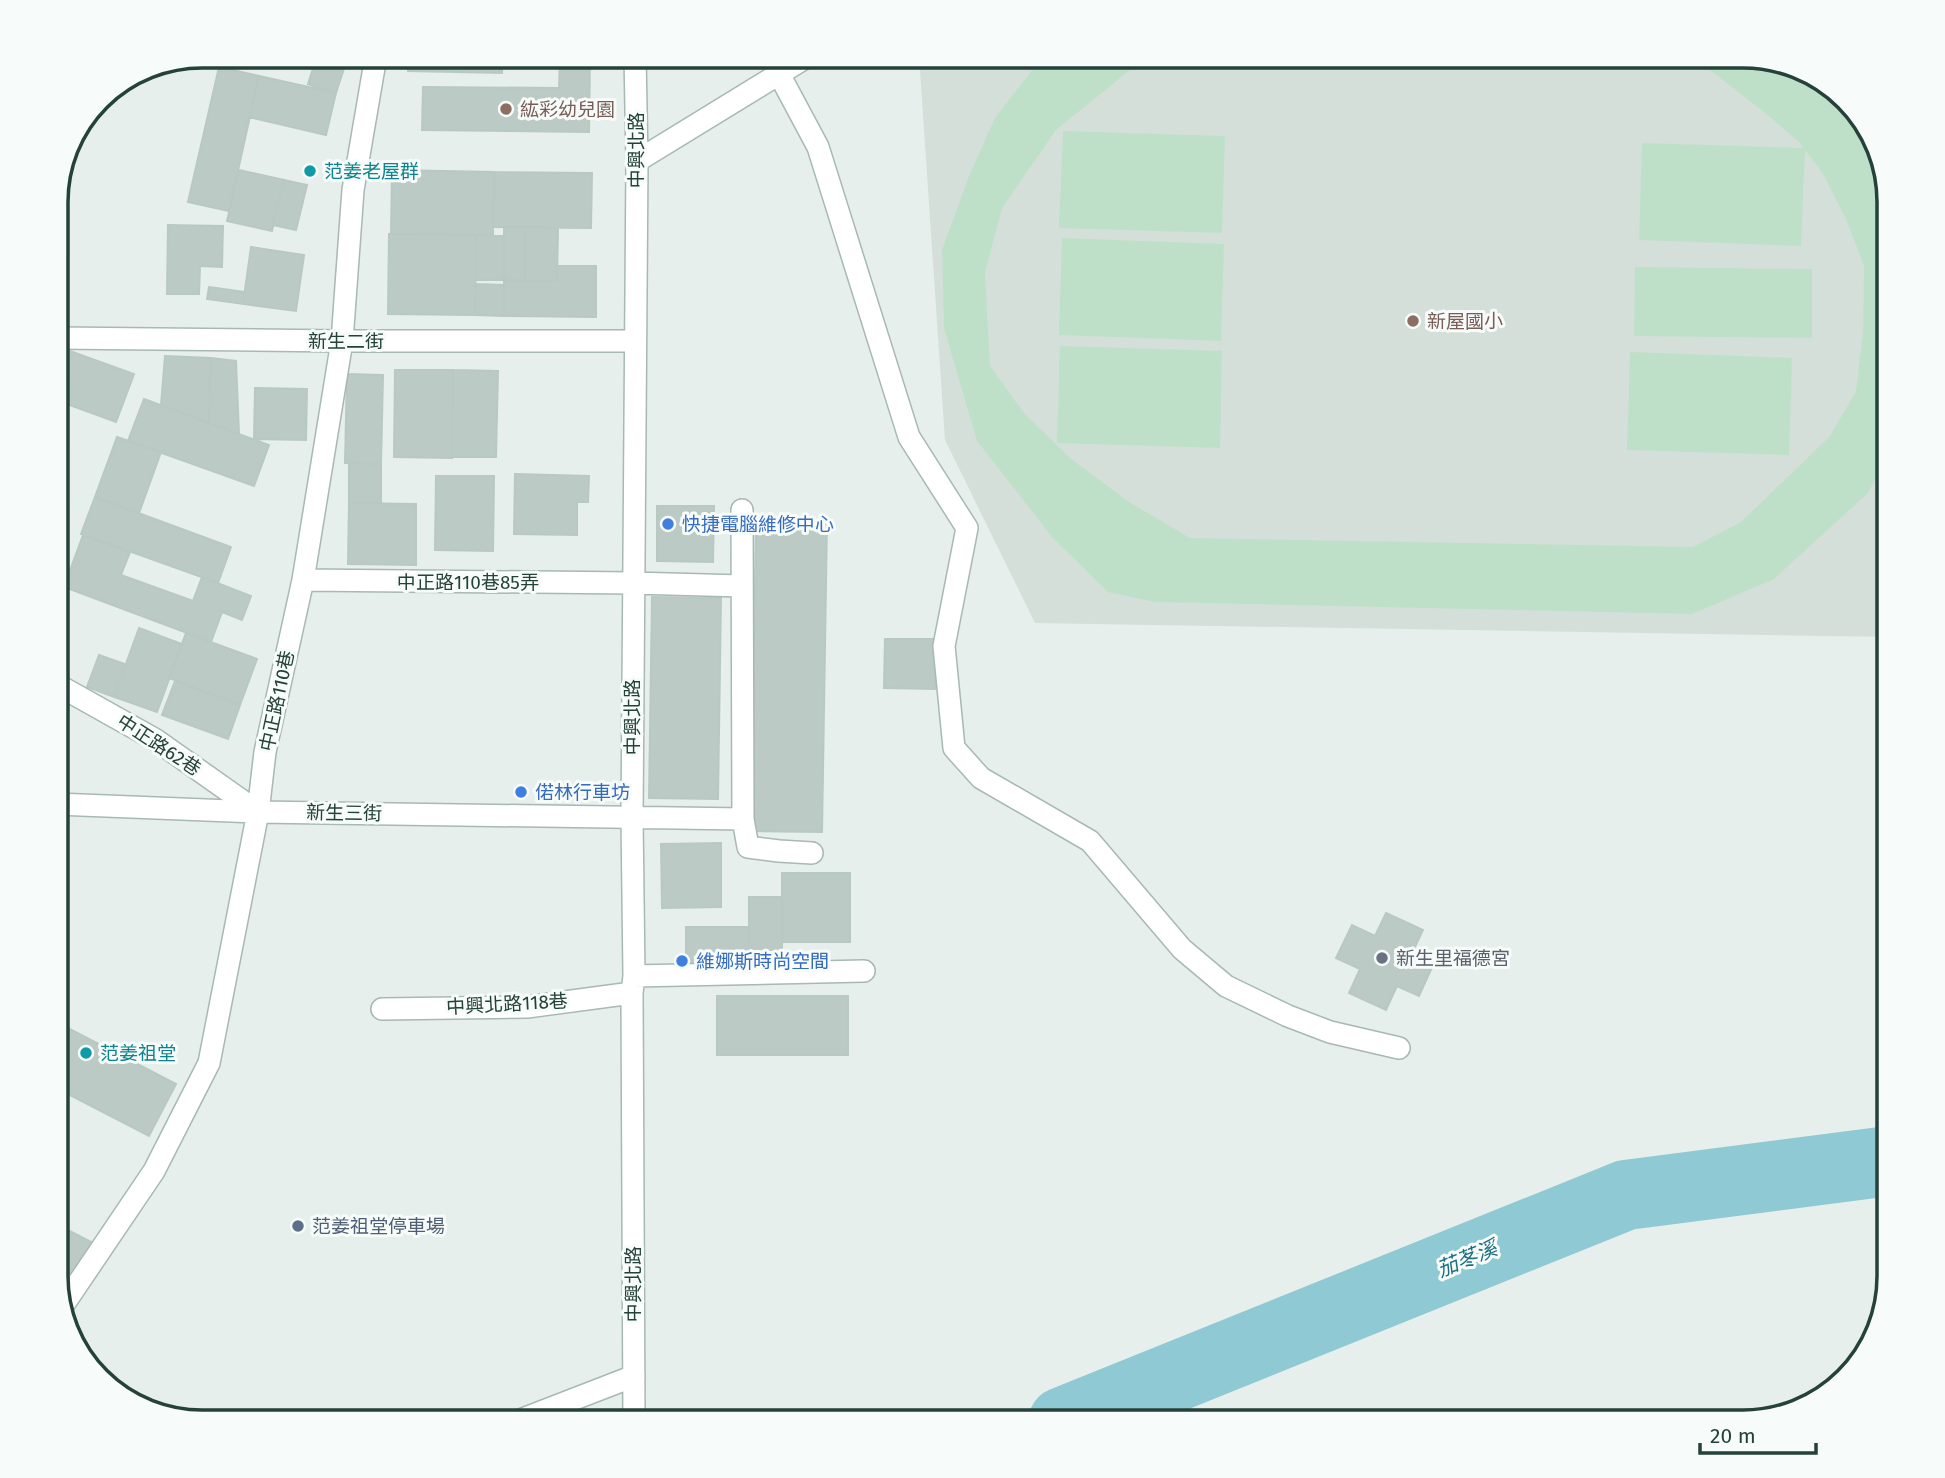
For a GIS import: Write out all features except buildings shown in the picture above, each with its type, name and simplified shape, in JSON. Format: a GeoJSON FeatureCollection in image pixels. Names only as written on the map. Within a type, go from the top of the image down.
{"type":"FeatureCollection","features":[{"type":"Feature","properties":{"kind":"street","name":"中正路110巷"},"geometry":{"type":"LineString","coordinates":[[70,1295],[154,1171],[209,1063],[258,812],[265,752],[303,580],[342,341],[353,190],[374,68]]}},
{"type":"Feature","properties":{"kind":"street","name":"中興北路"},"geometry":{"type":"LineString","coordinates":[[634,1410],[632,818],[637,161],[635,68]]}},
{"type":"Feature","properties":{"kind":"street"},"geometry":{"type":"LineString","coordinates":[[637,161],[788,68]]}},
{"type":"Feature","properties":{"kind":"street"},"geometry":{"type":"LineString","coordinates":[[779,74],[818,147],[909,437],[967,527],[944,646],[954,748],[981,778],[1090,841],[1182,949],[1226,986],[1288,1016],[1331,1032],[1399,1048]]}},
{"type":"Feature","properties":{"kind":"street","name":"新生二街"},"geometry":{"type":"LineString","coordinates":[[69,338],[635,341]]}},
{"type":"Feature","properties":{"kind":"street"},"geometry":{"type":"LineString","coordinates":[[742,510],[743,819],[748,847],[812,853]]}},
{"type":"Feature","properties":{"kind":"street","name":"中正路110巷85弄"},"geometry":{"type":"LineString","coordinates":[[303,580],[742,586]]}},
{"type":"Feature","properties":{"kind":"street","name":"中正路62巷"},"geometry":{"type":"LineString","coordinates":[[69,691],[156,740],[258,812]]}},
{"type":"Feature","properties":{"kind":"street","name":"新生三街"},"geometry":{"type":"LineString","coordinates":[[69,805],[258,812],[743,819]]}},
{"type":"Feature","properties":{"kind":"street","name":"中興北路118巷"},"geometry":{"type":"LineString","coordinates":[[382,1009],[527,1007],[633,984],[864,971]]}},
{"type":"Feature","properties":{"kind":"street"},"geometry":{"type":"LineString","coordinates":[[546,1410],[634,1376]]}},
{"type":"Feature","properties":{"kind":"shaded area","name":"新屋國小"},"geometry":{"type":"Polygon","coordinates":[[[920,68],[1760,69],[1794,78],[1824,96],[1849,121],[1870,159],[1877,202],[1877,637],[1035,623],[945,440],[920,68]]]}},
{"type":"Feature","properties":{"kind":"green space"},"geometry":{"type":"Polygon","coordinates":[[[1034,68],[1133,68],[1056,130],[1002,208],[985,273],[990,366],[1024,413],[1070,458],[1129,502],[1190,538],[1693,547],[1741,522],[1830,436],[1856,391],[1863,332],[1864,266],[1846,219],[1822,172],[1805,150],[1801,246],[1639,240],[1642,143],[1803,148],[1760,109],[1707,68],[1760,69],[1794,78],[1824,96],[1843,115],[1862,140],[1874,176],[1877,202],[1877,476],[1868,493],[1774,579],[1692,614],[1155,602],[1108,592],[1053,538],[977,441],[944,328],[942,250],[969,176],[995,118],[1034,68]]]}},
{"type":"Feature","properties":{"kind":"green space"},"geometry":{"type":"Polygon","coordinates":[[[1063,131],[1225,136],[1222,233],[1059,228],[1063,131]]]}},
{"type":"Feature","properties":{"kind":"green space"},"geometry":{"type":"Polygon","coordinates":[[[1062,238],[1224,244],[1221,341],[1059,335],[1062,238]]]}},
{"type":"Feature","properties":{"kind":"green space"},"geometry":{"type":"Polygon","coordinates":[[[1635,267],[1812,269],[1812,338],[1634,336],[1635,267]]]}},
{"type":"Feature","properties":{"kind":"green space"},"geometry":{"type":"Polygon","coordinates":[[[1060,346],[1222,351],[1220,448],[1057,443],[1060,346]]]}},
{"type":"Feature","properties":{"kind":"green space"},"geometry":{"type":"Polygon","coordinates":[[[1630,352],[1792,358],[1789,455],[1627,450],[1630,352]]]}},
{"type":"Feature","properties":{"kind":"waterway","name":"茄苳溪"},"geometry":{"type":"LineString","coordinates":[[1093,1410],[1626,1195],[1877,1163]]}},
{"type":"Feature","properties":{"kind":"place","name":"紘彩幼兒園"},"geometry":{"type":"Point","coordinates":[506,109]}},
{"type":"Feature","properties":{"kind":"place","name":"范姜老屋群"},"geometry":{"type":"Point","coordinates":[310,171]}},
{"type":"Feature","properties":{"kind":"place","name":"新屋國小"},"geometry":{"type":"Point","coordinates":[1413,321]}},
{"type":"Feature","properties":{"kind":"place","name":"快捷電腦維修中心"},"geometry":{"type":"Point","coordinates":[668,524]}},
{"type":"Feature","properties":{"kind":"place","name":"偌林行車坊"},"geometry":{"type":"Point","coordinates":[521,792]}},
{"type":"Feature","properties":{"kind":"place","name":"新生里福德宮"},"geometry":{"type":"Point","coordinates":[1382,958]}},
{"type":"Feature","properties":{"kind":"place","name":"維娜斯時尚空間"},"geometry":{"type":"Point","coordinates":[682,961]}},
{"type":"Feature","properties":{"kind":"place","name":"范姜祖堂"},"geometry":{"type":"Point","coordinates":[86,1053]}},
{"type":"Feature","properties":{"kind":"place","name":"范姜祖堂停車場"},"geometry":{"type":"Point","coordinates":[298,1226]}}]}
